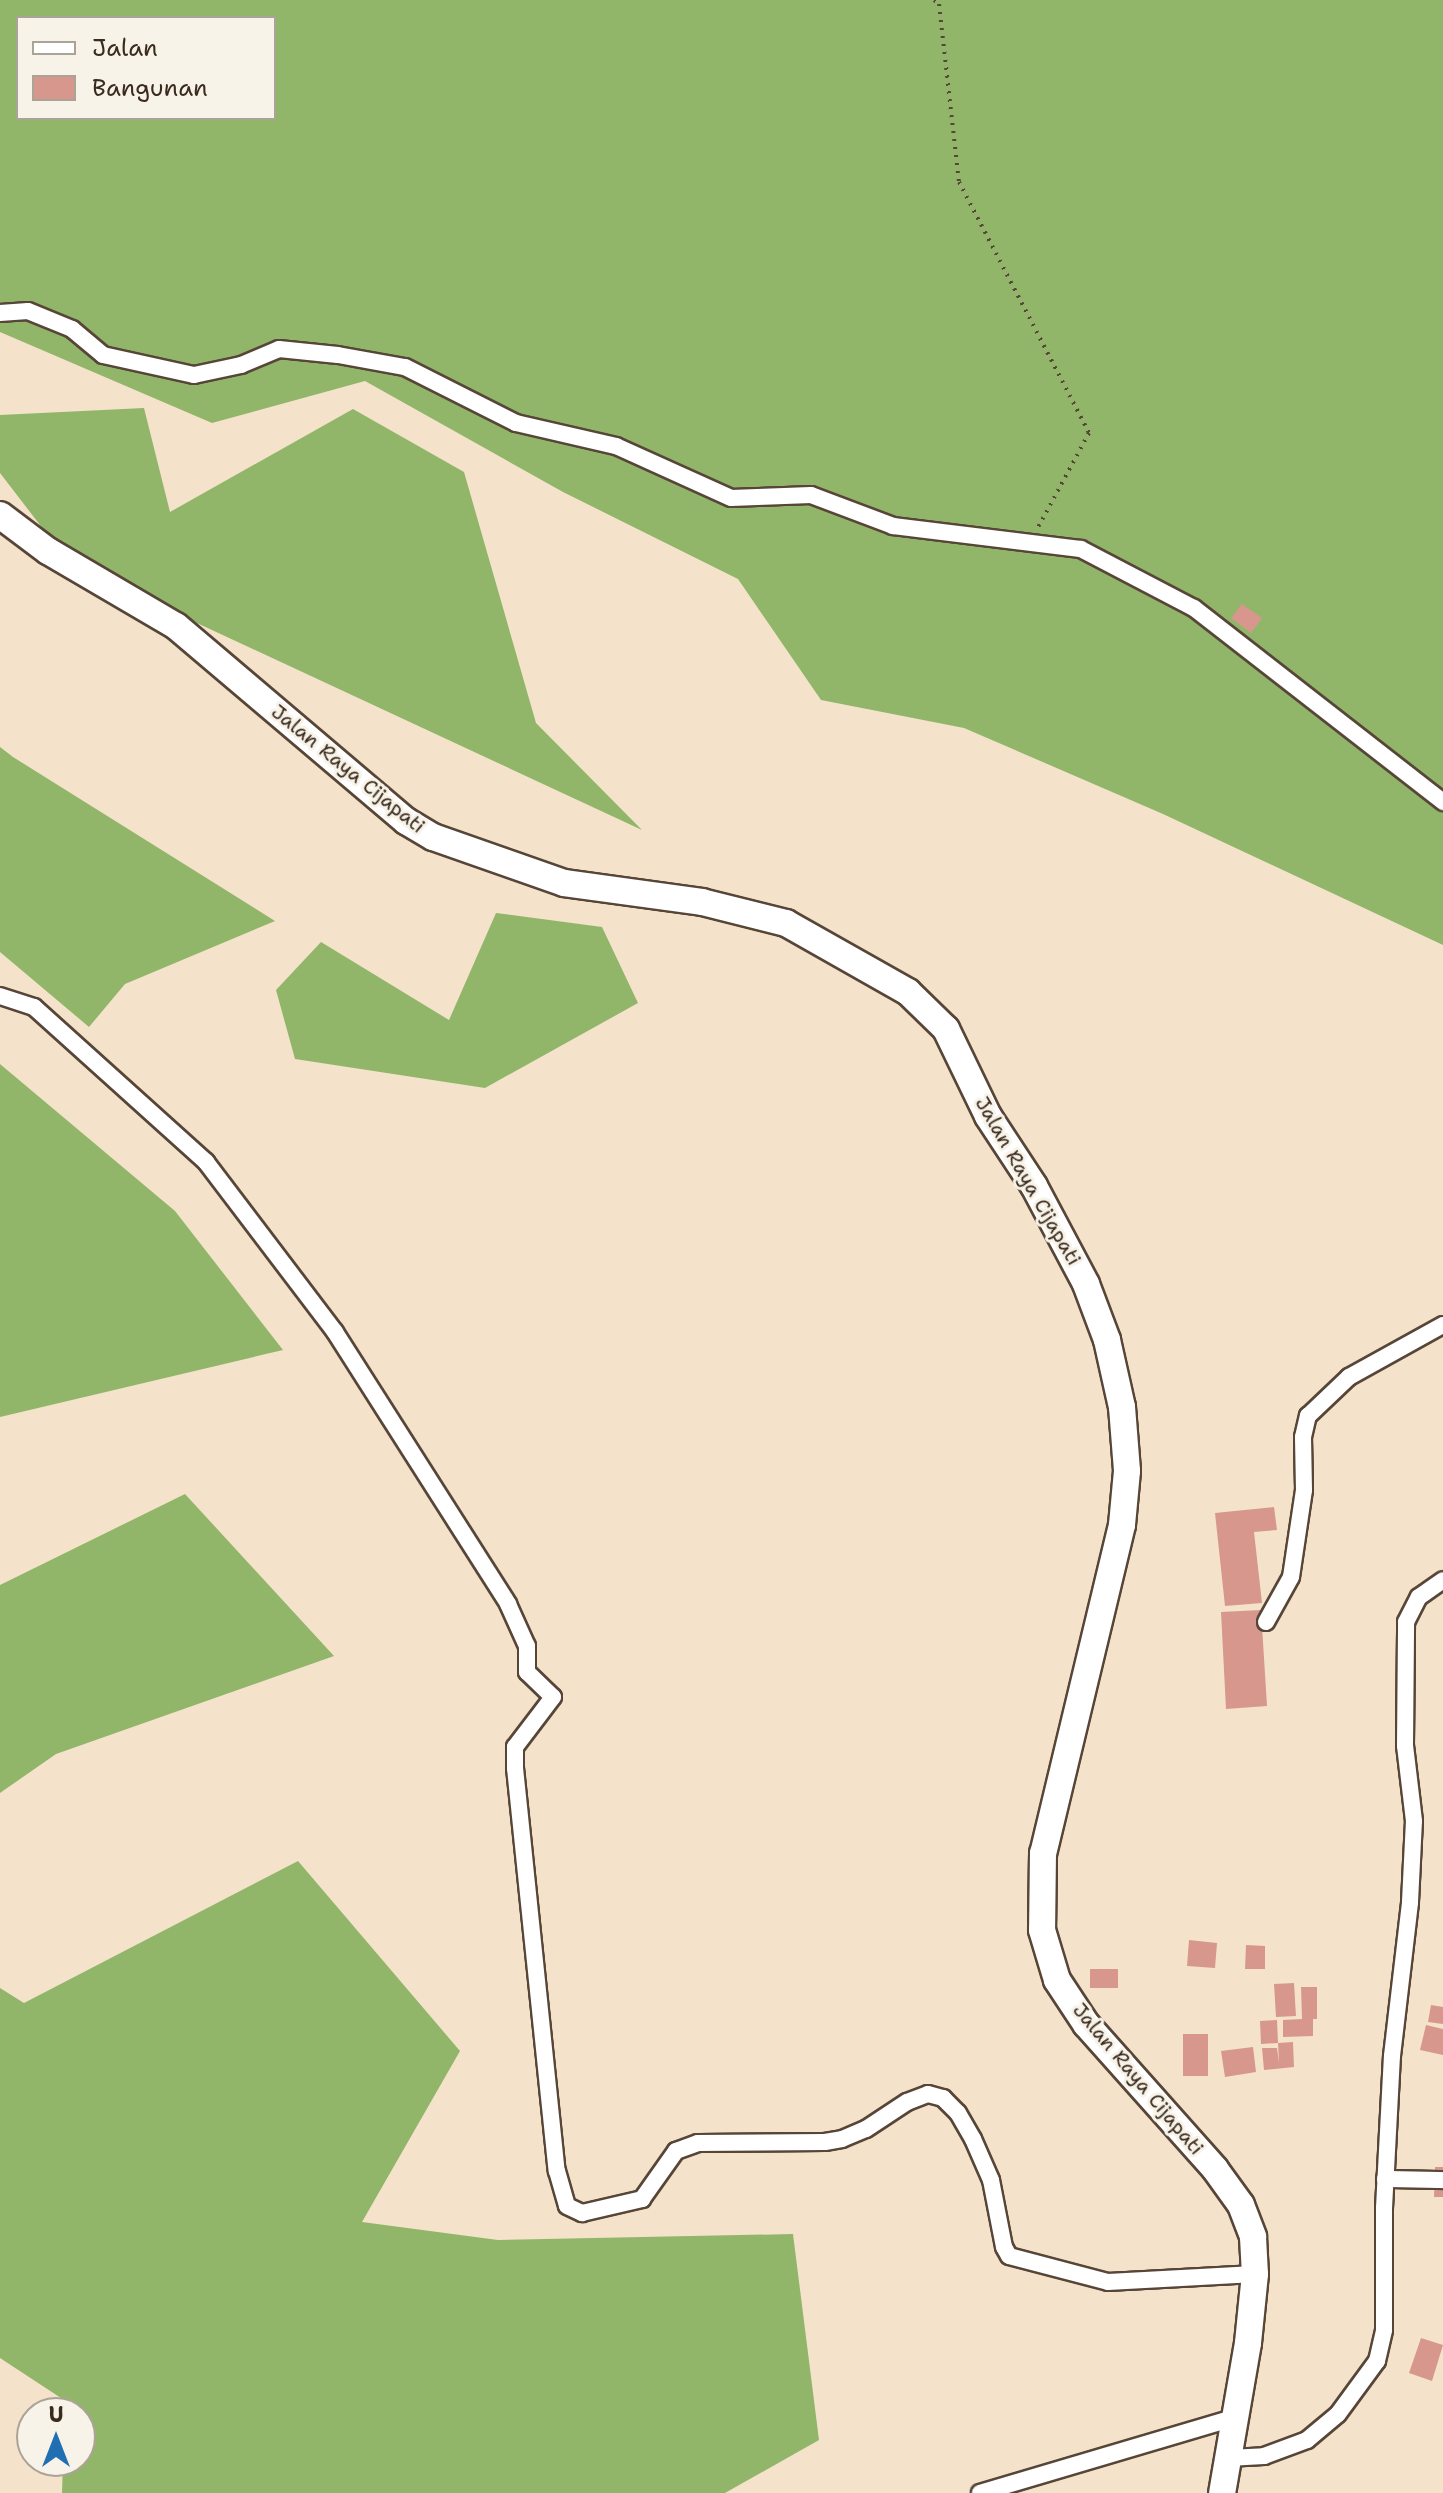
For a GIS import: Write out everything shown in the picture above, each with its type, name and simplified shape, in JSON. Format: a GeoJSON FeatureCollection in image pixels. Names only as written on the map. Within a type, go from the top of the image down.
{"type":"FeatureCollection","features":[{"type":"Feature","properties":{"kind":"main road","name":"Jalan Raya Cijapati"},"geometry":{"type":"LineString","coordinates":[[0,515],[48,551],[176,626],[406,821],[433,837],[564,883],[702,902],[786,923],[896,985],[946,1029],[988,1116],[1034,1186],[1086,1284],[1107,1340],[1122,1407],[1127,1471],[1122,1525],[1043,1853],[1042,1930],[1057,1980],[1086,2024],[1175,2122],[1241,2205],[1253,2237],[1255,2274],[1248,2343],[1222,2493]]}},
{"type":"Feature","properties":{"kind":"street"},"geometry":{"type":"LineString","coordinates":[[0,313],[28,311],[72,329],[103,355],[194,375],[241,365],[279,349],[338,355],[405,367],[516,423],[616,446],[731,498],[811,495],[893,526],[1081,549],[1194,608],[1443,802]]}},
{"type":"Feature","properties":{"kind":"street"},"geometry":{"type":"LineString","coordinates":[[0,996],[34,1007],[206,1162],[335,1332],[508,1604],[527,1646],[527,1672],[553,1697],[515,1747],[515,1768],[557,2171],[567,2206],[582,2213],[642,2199],[676,2151],[698,2143],[834,2140],[866,2129],[907,2102],[928,2094],[943,2098],[958,2113],[973,2139],[991,2180],[1004,2247],[1009,2256],[1108,2282],[1255,2274]]}},
{"type":"Feature","properties":{"kind":"street"},"geometry":{"type":"LineString","coordinates":[[1266,1622],[1291,1577],[1304,1490],[1303,1437],[1308,1416],[1349,1377],[1443,1325]]}},
{"type":"Feature","properties":{"kind":"street"},"geometry":{"type":"LineString","coordinates":[[1228,2458],[1264,2456],[1307,2440],[1338,2414],[1377,2361],[1384,2330],[1385,2179],[1414,1821],[1405,1746],[1406,1622],[1419,1597],[1443,1580]]}},
{"type":"Feature","properties":{"kind":"street"},"geometry":{"type":"LineString","coordinates":[[1385,2179],[1443,2180]]}},
{"type":"Feature","properties":{"kind":"street"},"geometry":{"type":"LineString","coordinates":[[980,2493],[1234,2418]]}},
{"type":"Feature","properties":{"kind":"path"},"geometry":{"type":"LineString","coordinates":[[934,0],[939,4],[959,182],[1089,433],[1031,541]]}},
{"type":"Feature","properties":{"kind":"green space"},"geometry":{"type":"Polygon","coordinates":[[[0,0],[1443,0],[1443,945],[1163,814],[964,728],[821,700],[738,579],[563,492],[365,381],[212,423],[0,332],[0,0]]]}},
{"type":"Feature","properties":{"kind":"green space"},"geometry":{"type":"Polygon","coordinates":[[[144,408],[170,512],[353,409],[464,472],[536,723],[642,830],[70,564],[0,473],[0,415],[144,408]]]}},
{"type":"Feature","properties":{"kind":"green space"},"geometry":{"type":"Polygon","coordinates":[[[0,747],[275,921],[125,984],[89,1027],[0,952],[0,747]]]}},
{"type":"Feature","properties":{"kind":"green space"},"geometry":{"type":"Polygon","coordinates":[[[496,913],[602,927],[638,1003],[485,1088],[295,1059],[276,990],[321,942],[449,1020],[496,913]]]}},
{"type":"Feature","properties":{"kind":"green space"},"geometry":{"type":"Polygon","coordinates":[[[0,1064],[175,1211],[283,1350],[0,1417],[0,1064]]]}},
{"type":"Feature","properties":{"kind":"green space"},"geometry":{"type":"Polygon","coordinates":[[[185,1494],[334,1656],[56,1754],[0,1793],[0,1585],[185,1494]]]}},
{"type":"Feature","properties":{"kind":"green space"},"geometry":{"type":"Polygon","coordinates":[[[298,1861],[460,2051],[362,2222],[498,2240],[793,2234],[819,2440],[725,2493],[62,2493],[62,2477],[96,2477],[96,2397],[59,2397],[0,2358],[0,1988],[24,2003],[298,1861]]]}},
{"type":"Feature","properties":{"kind":"building"},"geometry":{"type":"Polygon","coordinates":[[[1242,604],[1262,618],[1251,633],[1231,618],[1242,604]]]}},
{"type":"Feature","properties":{"kind":"building"},"geometry":{"type":"Polygon","coordinates":[[[1274,1507],[1277,1530],[1254,1532],[1262,1603],[1225,1606],[1215,1513],[1274,1507]]]}},
{"type":"Feature","properties":{"kind":"building"},"geometry":{"type":"Polygon","coordinates":[[[1261,1610],[1267,1706],[1226,1709],[1221,1612],[1261,1610]]]}},
{"type":"Feature","properties":{"kind":"building"},"geometry":{"type":"Polygon","coordinates":[[[1189,1940],[1217,1943],[1215,1968],[1187,1966],[1189,1940]]]}},
{"type":"Feature","properties":{"kind":"building"},"geometry":{"type":"Polygon","coordinates":[[[1246,1945],[1265,1946],[1265,1969],[1245,1969],[1246,1945]]]}},
{"type":"Feature","properties":{"kind":"building"},"geometry":{"type":"Polygon","coordinates":[[[1090,1969],[1118,1969],[1118,1988],[1090,1988],[1090,1969]]]}},
{"type":"Feature","properties":{"kind":"building"},"geometry":{"type":"Polygon","coordinates":[[[1294,1983],[1296,2016],[1276,2017],[1274,1984],[1294,1983]]]}},
{"type":"Feature","properties":{"kind":"building"},"geometry":{"type":"Polygon","coordinates":[[[1301,1987],[1317,1987],[1317,2019],[1313,2019],[1313,2036],[1283,2037],[1283,2020],[1302,2019],[1301,1987]]]}},
{"type":"Feature","properties":{"kind":"building"},"geometry":{"type":"Polygon","coordinates":[[[1431,2005],[1443,2007],[1443,2024],[1428,2022],[1431,2005]]]}},
{"type":"Feature","properties":{"kind":"building"},"geometry":{"type":"Polygon","coordinates":[[[1277,2020],[1278,2043],[1261,2044],[1260,2021],[1277,2020]]]}},
{"type":"Feature","properties":{"kind":"building"},"geometry":{"type":"Polygon","coordinates":[[[1426,2025],[1443,2029],[1443,2055],[1420,2050],[1426,2025]]]}},
{"type":"Feature","properties":{"kind":"building"},"geometry":{"type":"Polygon","coordinates":[[[1183,2034],[1208,2034],[1208,2076],[1183,2076],[1183,2034]]]}},
{"type":"Feature","properties":{"kind":"building"},"geometry":{"type":"Polygon","coordinates":[[[1293,2042],[1294,2067],[1264,2070],[1262,2048],[1277,2048],[1279,2063],[1278,2043],[1293,2042]]]}},
{"type":"Feature","properties":{"kind":"building"},"geometry":{"type":"Polygon","coordinates":[[[1253,2047],[1256,2072],[1225,2077],[1221,2051],[1253,2047]]]}},
{"type":"Feature","properties":{"kind":"building"},"geometry":{"type":"Polygon","coordinates":[[[1435,2167],[1443,2167],[1443,2197],[1434,2197],[1435,2167]]]}},
{"type":"Feature","properties":{"kind":"building"},"geometry":{"type":"Polygon","coordinates":[[[1421,2338],[1443,2345],[1432,2381],[1409,2373],[1421,2338]]]}}]}
